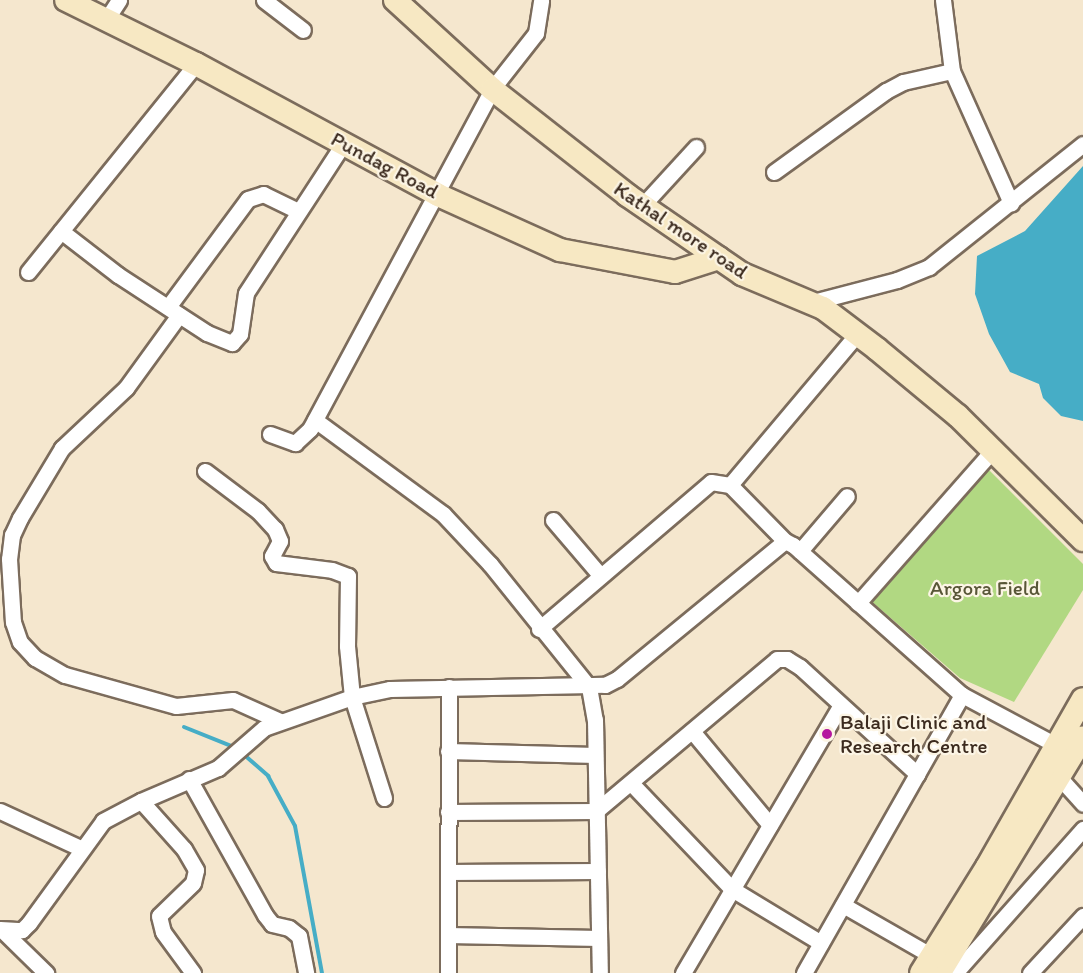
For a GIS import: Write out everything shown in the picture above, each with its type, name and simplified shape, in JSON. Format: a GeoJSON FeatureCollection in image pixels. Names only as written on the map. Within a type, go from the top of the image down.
{"type":"FeatureCollection","features":[{"type":"Feature","properties":{"kind":"main road","name":"Pundag Road"},"geometry":{"type":"LineString","coordinates":[[66,0],[196,64],[438,195],[560,250],[675,272],[719,258]]}},
{"type":"Feature","properties":{"kind":"main road","name":"Kathal more road"},"geometry":{"type":"LineString","coordinates":[[394,0],[492,89],[642,206],[742,274],[809,303],[857,334],[958,416],[1083,540]]}},
{"type":"Feature","properties":{"kind":"main road"},"geometry":{"type":"LineString","coordinates":[[931,967],[1083,699]]}},
{"type":"Feature","properties":{"kind":"main road"},"geometry":{"type":"LineString","coordinates":[[931,967],[1083,738]]}},
{"type":"Feature","properties":{"kind":"street"},"geometry":{"type":"LineString","coordinates":[[106,20],[119,0]]}},
{"type":"Feature","properties":{"kind":"street"},"geometry":{"type":"LineString","coordinates":[[264,0],[303,30]]}},
{"type":"Feature","properties":{"kind":"street"},"geometry":{"type":"LineString","coordinates":[[270,434],[295,443],[315,420],[438,195],[492,89],[536,33],[541,0]]}},
{"type":"Feature","properties":{"kind":"street"},"geometry":{"type":"LineString","coordinates":[[943,0],[952,71],[1011,203]]}},
{"type":"Feature","properties":{"kind":"street"},"geometry":{"type":"LineString","coordinates":[[28,272],[196,64]]}},
{"type":"Feature","properties":{"kind":"street"},"geometry":{"type":"LineString","coordinates":[[774,172],[903,81],[952,71]]}},
{"type":"Feature","properties":{"kind":"street"},"geometry":{"type":"LineString","coordinates":[[61,231],[174,311],[227,344],[235,342],[241,330],[243,298],[343,144]]}},
{"type":"Feature","properties":{"kind":"street"},"geometry":{"type":"LineString","coordinates":[[809,303],[897,280],[928,267],[1083,144]]}},
{"type":"Feature","properties":{"kind":"street"},"geometry":{"type":"LineString","coordinates":[[642,206],[696,147]]}},
{"type":"Feature","properties":{"kind":"street"},"geometry":{"type":"LineString","coordinates":[[280,721],[233,700],[176,706],[65,675],[35,658],[20,642],[13,622],[9,560],[12,534],[62,448],[126,388],[248,199],[263,194],[298,211]]}},
{"type":"Feature","properties":{"kind":"street"},"geometry":{"type":"LineString","coordinates":[[730,485],[857,334]]}},
{"type":"Feature","properties":{"kind":"street"},"geometry":{"type":"LineString","coordinates":[[315,420],[443,514],[490,564],[539,629],[589,687],[596,720],[600,973]]}},
{"type":"Feature","properties":{"kind":"street"},"geometry":{"type":"LineString","coordinates":[[858,603],[993,450]]}},
{"type":"Feature","properties":{"kind":"street"},"geometry":{"type":"LineString","coordinates":[[205,471],[275,529],[280,541],[272,556],[276,563],[332,570],[348,576],[347,646],[352,697],[384,798]]}},
{"type":"Feature","properties":{"kind":"street"},"geometry":{"type":"LineString","coordinates":[[539,629],[700,488],[711,482],[730,485],[785,541],[800,551],[962,695],[1056,745]]}},
{"type":"Feature","properties":{"kind":"street"},"geometry":{"type":"LineString","coordinates":[[800,551],[847,496]]}},
{"type":"Feature","properties":{"kind":"street"},"geometry":{"type":"LineString","coordinates":[[553,520],[600,575]]}},
{"type":"Feature","properties":{"kind":"street"},"geometry":{"type":"LineString","coordinates":[[1,930],[22,930],[29,923],[80,848],[103,821],[141,801],[218,768],[264,728],[352,697],[390,689],[589,687],[617,679],[785,541]]}},
{"type":"Feature","properties":{"kind":"street"},"geometry":{"type":"LineString","coordinates":[[448,812],[596,811],[777,659],[787,658],[800,667],[917,774]]}},
{"type":"Feature","properties":{"kind":"street"},"geometry":{"type":"LineString","coordinates":[[448,973],[449,687]]}},
{"type":"Feature","properties":{"kind":"street"},"geometry":{"type":"LineString","coordinates":[[804,973],[962,695]]}},
{"type":"Feature","properties":{"kind":"street"},"geometry":{"type":"LineString","coordinates":[[683,973],[841,705]]}},
{"type":"Feature","properties":{"kind":"street"},"geometry":{"type":"LineString","coordinates":[[692,731],[770,825]]}},
{"type":"Feature","properties":{"kind":"street"},"geometry":{"type":"LineString","coordinates":[[448,751],[595,755]]}},
{"type":"Feature","properties":{"kind":"street"},"geometry":{"type":"LineString","coordinates":[[1059,777],[1083,804]]}},
{"type":"Feature","properties":{"kind":"street"},"geometry":{"type":"LineString","coordinates":[[189,779],[265,915],[272,924],[289,928],[299,936],[306,973]]}},
{"type":"Feature","properties":{"kind":"street"},"geometry":{"type":"LineString","coordinates":[[632,783],[732,889],[821,942]]}},
{"type":"Feature","properties":{"kind":"street"},"geometry":{"type":"LineString","coordinates":[[141,801],[184,849],[196,870],[193,883],[159,916],[163,932],[193,973]]}},
{"type":"Feature","properties":{"kind":"street"},"geometry":{"type":"LineString","coordinates":[[0,811],[80,848]]}},
{"type":"Feature","properties":{"kind":"street"},"geometry":{"type":"LineString","coordinates":[[955,973],[1083,829]]}},
{"type":"Feature","properties":{"kind":"street"},"geometry":{"type":"LineString","coordinates":[[448,872],[598,871]]}},
{"type":"Feature","properties":{"kind":"street"},"geometry":{"type":"LineString","coordinates":[[843,905],[931,967]]}},
{"type":"Feature","properties":{"kind":"street"},"geometry":{"type":"LineString","coordinates":[[1030,973],[1083,916]]}},
{"type":"Feature","properties":{"kind":"street"},"geometry":{"type":"LineString","coordinates":[[1,930],[46,973]]}},
{"type":"Feature","properties":{"kind":"street"},"geometry":{"type":"LineString","coordinates":[[448,935],[599,938]]}},
{"type":"Feature","properties":{"kind":"green space","name":"Argora Field"},"geometry":{"type":"Polygon","coordinates":[[[984,465],[1083,564],[1083,590],[1014,702],[960,678],[863,594],[984,465]]]}},
{"type":"Feature","properties":{"kind":"water"},"geometry":{"type":"Polygon","coordinates":[[[1083,166],[1083,421],[1061,416],[1043,398],[1039,384],[1010,372],[989,334],[975,294],[977,256],[1025,231],[1083,166]]]}},
{"type":"Feature","properties":{"kind":"waterway"},"geometry":{"type":"LineString","coordinates":[[184,727],[236,748]]}},
{"type":"Feature","properties":{"kind":"waterway"},"geometry":{"type":"LineString","coordinates":[[242,753],[268,776],[295,826],[322,973]]}},
{"type":"Feature","properties":{"kind":"place","name":"Balaji Clinic and Research Centre"},"geometry":{"type":"Point","coordinates":[827,734]}}]}
